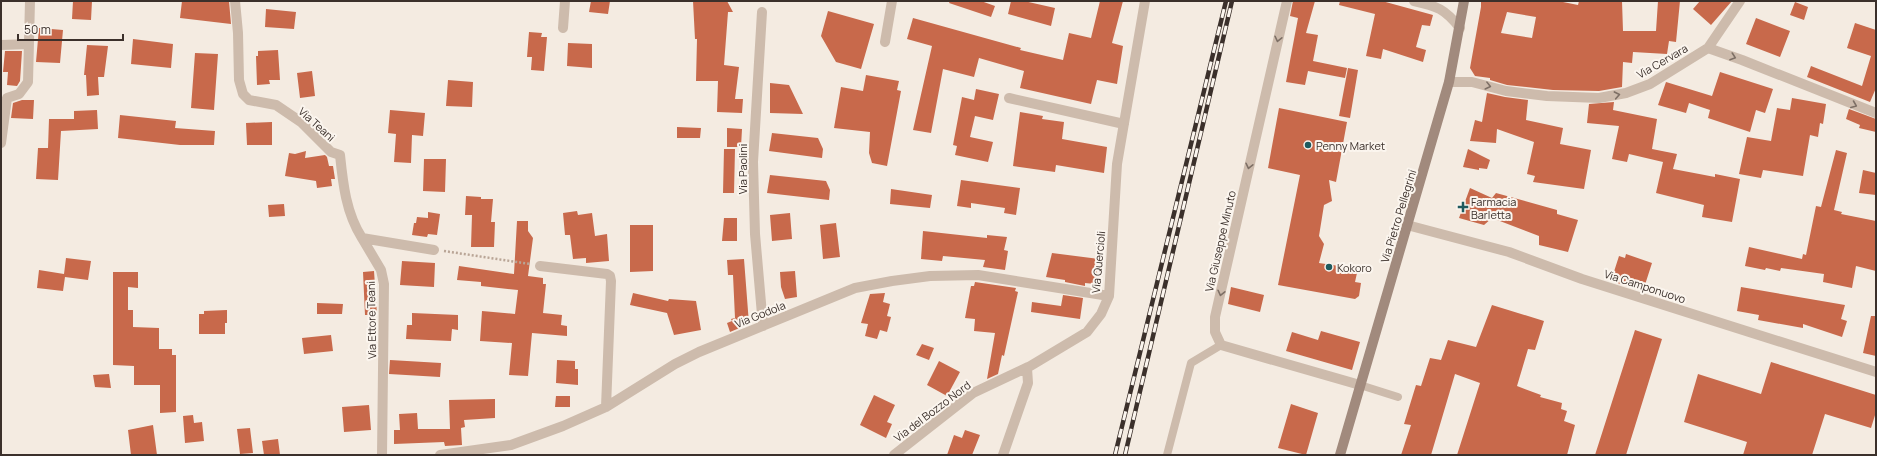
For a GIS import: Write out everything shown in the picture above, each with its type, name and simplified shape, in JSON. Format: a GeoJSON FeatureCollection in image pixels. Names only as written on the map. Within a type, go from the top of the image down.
{"type":"FeatureCollection","features":[{"type":"Feature","properties":{"kind":"main road","name":"Via Pietro Pellegrini"},"geometry":{"type":"LineString","coordinates":[[1340,455],[1449,82],[1464,1]]}},
{"type":"Feature","properties":{"kind":"street"},"geometry":{"type":"LineString","coordinates":[[1,143],[7,98],[19,94],[28,82],[30,1]]}},
{"type":"Feature","properties":{"kind":"street","name":"Via Teani"},"geometry":{"type":"LineString","coordinates":[[235,1],[238,33],[239,80],[243,94],[249,100],[276,105],[301,122],[331,152],[340,155],[344,191],[351,216],[362,238]]}},
{"type":"Feature","properties":{"kind":"street"},"geometry":{"type":"LineString","coordinates":[[563,28],[565,1]]}},
{"type":"Feature","properties":{"kind":"street"},"geometry":{"type":"LineString","coordinates":[[885,42],[892,1]]}},
{"type":"Feature","properties":{"kind":"street","name":"Via Quercioli"},"geometry":{"type":"LineString","coordinates":[[1028,367],[1087,332],[1101,314],[1109,296],[1117,164],[1146,1]]}},
{"type":"Feature","properties":{"kind":"street","name":"Via Giuseppe Minuto"},"geometry":{"type":"LineString","coordinates":[[1221,345],[1215,332],[1215,317],[1287,1]]}},
{"type":"Feature","properties":{"kind":"street"},"geometry":{"type":"LineString","coordinates":[[1414,1],[1431,5],[1449,14],[1460,28]]}},
{"type":"Feature","properties":{"kind":"street"},"geometry":{"type":"LineString","coordinates":[[1740,1],[1708,48],[1876,113]]}},
{"type":"Feature","properties":{"kind":"street","name":"Via Paolini"},"geometry":{"type":"LineString","coordinates":[[762,12],[753,162],[755,234],[763,326]]}},
{"type":"Feature","properties":{"kind":"street"},"geometry":{"type":"LineString","coordinates":[[1,45],[29,44]]}},
{"type":"Feature","properties":{"kind":"street","name":"Via Cervara"},"geometry":{"type":"LineString","coordinates":[[1449,82],[1472,82],[1506,91],[1547,96],[1599,98],[1626,93],[1650,84],[1708,48]]}},
{"type":"Feature","properties":{"kind":"street"},"geometry":{"type":"LineString","coordinates":[[1009,98],[1124,124]]}},
{"type":"Feature","properties":{"kind":"street","name":"Via Camponuovo"},"geometry":{"type":"LineString","coordinates":[[1407,225],[1510,252],[1582,279],[1876,372]]}},
{"type":"Feature","properties":{"kind":"street"},"geometry":{"type":"LineString","coordinates":[[362,238],[434,250]]}},
{"type":"Feature","properties":{"kind":"street","name":"Via Ettore Teani"},"geometry":{"type":"LineString","coordinates":[[362,238],[381,270],[384,284],[382,455]]}},
{"type":"Feature","properties":{"kind":"street"},"geometry":{"type":"LineString","coordinates":[[540,266],[606,274],[610,276],[606,408]]}},
{"type":"Feature","properties":{"kind":"street","name":"Via Godola"},"geometry":{"type":"LineString","coordinates":[[440,455],[511,445],[563,426],[606,408],[675,364],[855,288],[930,276],[978,275],[1109,296]]}},
{"type":"Feature","properties":{"kind":"street"},"geometry":{"type":"LineString","coordinates":[[1221,345],[1360,385]]}},
{"type":"Feature","properties":{"kind":"street"},"geometry":{"type":"LineString","coordinates":[[1003,455],[1028,383],[1026,368],[1028,367]]}},
{"type":"Feature","properties":{"kind":"street","name":"Via del Bozzo Nord"},"geometry":{"type":"LineString","coordinates":[[894,455],[973,393],[1028,367]]}},
{"type":"Feature","properties":{"kind":"lane"},"geometry":{"type":"LineString","coordinates":[[1168,455],[1191,364],[1221,345]]}},
{"type":"Feature","properties":{"kind":"lane"},"geometry":{"type":"LineString","coordinates":[[1360,385],[1398,397]]}},
{"type":"Feature","properties":{"kind":"path"},"geometry":{"type":"LineString","coordinates":[[434,250],[540,266]]}},
{"type":"Feature","properties":{"kind":"building"},"geometry":{"type":"Polygon","coordinates":[[[73,1],[92,1],[91,20],[72,19],[73,1]]]}},
{"type":"Feature","properties":{"kind":"building"},"geometry":{"type":"Polygon","coordinates":[[[182,1],[229,1],[231,24],[180,18],[182,1]]]}},
{"type":"Feature","properties":{"kind":"building"},"geometry":{"type":"Polygon","coordinates":[[[591,1],[610,1],[608,14],[589,12],[591,1]]]}},
{"type":"Feature","properties":{"kind":"building"},"geometry":{"type":"Polygon","coordinates":[[[693,1],[727,1],[733,12],[728,12],[724,65],[739,67],[735,99],[743,99],[742,113],[717,112],[718,81],[696,81],[697,39],[695,39],[693,1]]]}},
{"type":"Feature","properties":{"kind":"building"},"geometry":{"type":"Polygon","coordinates":[[[950,1],[981,1],[995,6],[991,17],[949,3],[950,1]]]}},
{"type":"Feature","properties":{"kind":"building"},"geometry":{"type":"Polygon","coordinates":[[[1011,1],[1024,1],[1055,8],[1051,26],[1008,14],[1011,1]]]}},
{"type":"Feature","properties":{"kind":"building"},"geometry":{"type":"Polygon","coordinates":[[[1100,1],[1123,1],[1112,43],[1123,46],[1117,84],[1097,80],[1091,104],[1020,88],[1024,71],[979,58],[974,77],[943,69],[931,133],[913,130],[932,46],[907,39],[913,18],[1021,48],[1020,50],[1063,60],[1069,33],[1091,38],[1100,1]]]}},
{"type":"Feature","properties":{"kind":"building"},"geometry":{"type":"Polygon","coordinates":[[[1293,1],[1315,1],[1306,33],[1318,35],[1313,61],[1347,68],[1345,78],[1308,71],[1305,85],[1286,82],[1298,18],[1290,16],[1293,1]]]}},
{"type":"Feature","properties":{"kind":"building"},"geometry":{"type":"Polygon","coordinates":[[[1340,1],[1382,1],[1433,15],[1430,26],[1422,25],[1416,47],[1426,50],[1423,62],[1383,49],[1381,59],[1366,56],[1375,14],[1339,5],[1340,1]]]}},
{"type":"Feature","properties":{"kind":"building"},"geometry":{"type":"Polygon","coordinates":[[[1481,1],[1558,1],[1578,5],[1579,1],[1622,1],[1623,31],[1656,31],[1658,1],[1680,1],[1676,42],[1669,41],[1667,54],[1633,52],[1632,63],[1623,62],[1622,87],[1599,91],[1553,90],[1507,85],[1490,80],[1490,78],[1475,76],[1470,68],[1481,1]],[[1507,12],[1501,33],[1532,38],[1536,17],[1507,12]]]}},
{"type":"Feature","properties":{"kind":"building"},"geometry":{"type":"Polygon","coordinates":[[[1700,1],[1732,1],[1711,25],[1693,9],[1700,1]]]}},
{"type":"Feature","properties":{"kind":"building"},"geometry":{"type":"Polygon","coordinates":[[[1795,2],[1808,7],[1804,20],[1790,15],[1795,2]]]}},
{"type":"Feature","properties":{"kind":"building"},"geometry":{"type":"Polygon","coordinates":[[[266,9],[296,12],[294,29],[265,27],[266,9]]]}},
{"type":"Feature","properties":{"kind":"building"},"geometry":{"type":"Polygon","coordinates":[[[828,11],[874,24],[861,69],[836,62],[821,36],[828,11]]]}},
{"type":"Feature","properties":{"kind":"building"},"geometry":{"type":"Polygon","coordinates":[[[1756,18],[1790,31],[1780,57],[1746,44],[1756,18]]]}},
{"type":"Feature","properties":{"kind":"building"},"geometry":{"type":"Polygon","coordinates":[[[1855,23],[1876,30],[1876,88],[1870,102],[1807,77],[1811,66],[1862,86],[1871,56],[1847,48],[1855,23]]]}},
{"type":"Feature","properties":{"kind":"building"},"geometry":{"type":"Polygon","coordinates":[[[39,28],[63,30],[60,63],[36,62],[39,28]]]}},
{"type":"Feature","properties":{"kind":"building"},"geometry":{"type":"Polygon","coordinates":[[[529,32],[542,33],[541,37],[547,37],[544,71],[531,70],[532,57],[527,57],[529,32]]]}},
{"type":"Feature","properties":{"kind":"building"},"geometry":{"type":"Polygon","coordinates":[[[133,39],[173,44],[171,68],[131,64],[133,39]]]}},
{"type":"Feature","properties":{"kind":"building"},"geometry":{"type":"Polygon","coordinates":[[[568,43],[592,44],[592,68],[567,66],[568,43]]]}},
{"type":"Feature","properties":{"kind":"building"},"geometry":{"type":"Polygon","coordinates":[[[87,45],[108,46],[104,77],[98,77],[99,95],[87,96],[86,75],[84,75],[87,45]]]}},
{"type":"Feature","properties":{"kind":"building"},"geometry":{"type":"Polygon","coordinates":[[[278,50],[280,80],[269,80],[270,84],[257,85],[256,56],[258,56],[258,51],[278,50]]]}},
{"type":"Feature","properties":{"kind":"building"},"geometry":{"type":"Polygon","coordinates":[[[5,51],[22,51],[20,81],[17,86],[7,85],[8,72],[3,72],[5,51]]]}},
{"type":"Feature","properties":{"kind":"building"},"geometry":{"type":"Polygon","coordinates":[[[195,53],[218,54],[214,110],[191,108],[195,53]]]}},
{"type":"Feature","properties":{"kind":"building"},"geometry":{"type":"Polygon","coordinates":[[[1348,68],[1358,70],[1350,118],[1339,116],[1348,68]]]}},
{"type":"Feature","properties":{"kind":"building"},"geometry":{"type":"Polygon","coordinates":[[[312,71],[315,96],[300,98],[297,73],[312,71]]]}},
{"type":"Feature","properties":{"kind":"building"},"geometry":{"type":"Polygon","coordinates":[[[1720,72],[1773,89],[1765,113],[1756,110],[1750,132],[1708,118],[1710,110],[1689,103],[1686,113],[1658,105],[1666,82],[1712,96],[1720,72]]]}},
{"type":"Feature","properties":{"kind":"building"},"geometry":{"type":"Polygon","coordinates":[[[866,75],[899,81],[897,90],[901,91],[887,166],[872,163],[869,153],[870,132],[834,128],[841,87],[863,91],[866,75]]]}},
{"type":"Feature","properties":{"kind":"building"},"geometry":{"type":"Polygon","coordinates":[[[448,80],[473,82],[472,107],[446,106],[448,80]]]}},
{"type":"Feature","properties":{"kind":"building"},"geometry":{"type":"Polygon","coordinates":[[[770,83],[789,85],[803,114],[770,113],[770,83]]]}},
{"type":"Feature","properties":{"kind":"building"},"geometry":{"type":"Polygon","coordinates":[[[976,89],[999,94],[993,120],[975,116],[970,137],[993,142],[988,162],[955,155],[957,146],[953,145],[962,97],[974,100],[976,89]]]}},
{"type":"Feature","properties":{"kind":"building"},"geometry":{"type":"Polygon","coordinates":[[[1487,93],[1528,100],[1526,120],[1563,128],[1560,144],[1591,150],[1584,189],[1533,182],[1535,176],[1527,174],[1534,142],[1497,129],[1496,143],[1470,141],[1475,120],[1482,122],[1487,93]]]}},
{"type":"Feature","properties":{"kind":"building"},"geometry":{"type":"Polygon","coordinates":[[[1792,98],[1826,104],[1823,124],[1820,123],[1818,137],[1810,135],[1803,176],[1763,170],[1761,178],[1739,174],[1747,137],[1771,141],[1777,108],[1790,110],[1792,98]]]}},
{"type":"Feature","properties":{"kind":"building"},"geometry":{"type":"Polygon","coordinates":[[[22,100],[34,100],[33,119],[11,118],[13,103],[22,100]]]}},
{"type":"Feature","properties":{"kind":"building"},"geometry":{"type":"Polygon","coordinates":[[[1614,102],[1613,110],[1657,119],[1652,149],[1677,154],[1673,169],[1715,177],[1715,174],[1740,179],[1732,222],[1702,217],[1704,205],[1656,193],[1663,162],[1629,154],[1627,162],[1612,159],[1619,126],[1587,123],[1589,104],[1614,102]]]}},
{"type":"Feature","properties":{"kind":"building"},"geometry":{"type":"Polygon","coordinates":[[[1279,108],[1347,122],[1336,182],[1329,180],[1332,201],[1324,205],[1319,236],[1324,244],[1319,263],[1353,268],[1357,273],[1355,282],[1361,283],[1359,296],[1355,299],[1278,285],[1300,175],[1268,168],[1279,108]]]}},
{"type":"Feature","properties":{"kind":"building"},"geometry":{"type":"Polygon","coordinates":[[[1849,109],[1876,119],[1876,132],[1859,128],[1860,125],[1846,119],[1849,109]]]}},
{"type":"Feature","properties":{"kind":"building"},"geometry":{"type":"Polygon","coordinates":[[[97,110],[98,129],[61,131],[58,180],[36,179],[38,148],[48,148],[49,119],[74,119],[74,111],[97,110]]]}},
{"type":"Feature","properties":{"kind":"building"},"geometry":{"type":"Polygon","coordinates":[[[390,110],[425,113],[423,136],[412,135],[411,163],[394,162],[396,134],[388,133],[390,110]]]}},
{"type":"Feature","properties":{"kind":"building"},"geometry":{"type":"Polygon","coordinates":[[[1020,112],[1043,116],[1042,119],[1064,122],[1062,139],[1107,147],[1104,173],[1056,165],[1055,172],[1013,166],[1020,112]]]}},
{"type":"Feature","properties":{"kind":"building"},"geometry":{"type":"Polygon","coordinates":[[[120,115],[176,121],[175,128],[215,131],[214,145],[180,145],[118,138],[120,115]]]}},
{"type":"Feature","properties":{"kind":"building"},"geometry":{"type":"Polygon","coordinates":[[[272,122],[272,145],[247,145],[246,123],[272,122]]]}},
{"type":"Feature","properties":{"kind":"building"},"geometry":{"type":"Polygon","coordinates":[[[677,127],[701,128],[700,138],[677,138],[677,127]]]}},
{"type":"Feature","properties":{"kind":"building"},"geometry":{"type":"Polygon","coordinates":[[[727,128],[742,129],[741,147],[727,147],[727,128]]]}},
{"type":"Feature","properties":{"kind":"building"},"geometry":{"type":"Polygon","coordinates":[[[772,133],[818,138],[823,149],[822,158],[769,151],[772,133]]]}},
{"type":"Feature","properties":{"kind":"building"},"geometry":{"type":"Polygon","coordinates":[[[724,149],[735,149],[734,193],[723,193],[724,149]]]}},
{"type":"Feature","properties":{"kind":"building"},"geometry":{"type":"Polygon","coordinates":[[[1468,149],[1490,160],[1487,169],[1479,168],[1479,170],[1463,167],[1468,149]]]}},
{"type":"Feature","properties":{"kind":"building"},"geometry":{"type":"Polygon","coordinates":[[[1836,150],[1847,153],[1834,210],[1842,212],[1841,214],[1876,221],[1876,271],[1856,266],[1852,288],[1823,282],[1824,274],[1781,268],[1780,271],[1766,268],[1765,270],[1745,266],[1749,247],[1802,259],[1803,254],[1806,255],[1816,206],[1821,207],[1836,150]]]}},
{"type":"Feature","properties":{"kind":"building"},"geometry":{"type":"Polygon","coordinates":[[[306,151],[305,158],[325,155],[327,157],[329,166],[333,166],[335,179],[331,179],[332,186],[317,188],[316,181],[285,176],[289,153],[295,154],[306,151]]]}},
{"type":"Feature","properties":{"kind":"building"},"geometry":{"type":"Polygon","coordinates":[[[424,159],[446,159],[445,192],[423,191],[424,159]]]}},
{"type":"Feature","properties":{"kind":"building"},"geometry":{"type":"Polygon","coordinates":[[[1863,170],[1876,173],[1876,195],[1859,193],[1863,170]]]}},
{"type":"Feature","properties":{"kind":"building"},"geometry":{"type":"Polygon","coordinates":[[[770,175],[826,181],[830,190],[829,200],[767,193],[770,175]]]}},
{"type":"Feature","properties":{"kind":"building"},"geometry":{"type":"Polygon","coordinates":[[[961,180],[1020,188],[1016,215],[1004,213],[1005,208],[971,203],[971,208],[957,206],[961,180]]]}},
{"type":"Feature","properties":{"kind":"building"},"geometry":{"type":"Polygon","coordinates":[[[1470,188],[1492,198],[1496,193],[1557,210],[1557,214],[1578,220],[1568,252],[1539,245],[1539,236],[1492,218],[1484,225],[1459,218],[1470,188]]]}},
{"type":"Feature","properties":{"kind":"building"},"geometry":{"type":"Polygon","coordinates":[[[891,189],[932,195],[930,208],[890,204],[891,189]]]}},
{"type":"Feature","properties":{"kind":"building"},"geometry":{"type":"Polygon","coordinates":[[[466,196],[481,197],[481,199],[493,199],[491,222],[495,222],[494,247],[471,247],[472,215],[465,215],[466,196]]]}},
{"type":"Feature","properties":{"kind":"building"},"geometry":{"type":"Polygon","coordinates":[[[284,204],[285,216],[269,217],[268,205],[284,204]]]}},
{"type":"Feature","properties":{"kind":"building"},"geometry":{"type":"Polygon","coordinates":[[[577,211],[578,215],[592,213],[595,236],[607,234],[609,261],[586,263],[586,258],[573,259],[570,235],[565,235],[563,213],[577,211]]]}},
{"type":"Feature","properties":{"kind":"building"},"geometry":{"type":"Polygon","coordinates":[[[428,212],[440,214],[437,235],[428,234],[427,237],[412,235],[414,223],[416,223],[417,217],[428,218],[428,212]]]}},
{"type":"Feature","properties":{"kind":"building"},"geometry":{"type":"Polygon","coordinates":[[[790,213],[792,239],[772,241],[770,215],[790,213]]]}},
{"type":"Feature","properties":{"kind":"building"},"geometry":{"type":"Polygon","coordinates":[[[724,218],[737,218],[737,241],[722,241],[724,218]]]}},
{"type":"Feature","properties":{"kind":"building"},"geometry":{"type":"Polygon","coordinates":[[[517,221],[528,221],[528,231],[533,238],[528,276],[543,278],[543,284],[546,284],[543,313],[562,315],[561,325],[567,326],[567,336],[532,333],[528,376],[509,375],[512,343],[480,341],[482,311],[515,314],[518,290],[481,286],[481,282],[457,280],[459,266],[514,274],[517,221]]]}},
{"type":"Feature","properties":{"kind":"building"},"geometry":{"type":"Polygon","coordinates":[[[836,223],[840,257],[823,259],[820,225],[836,223]]]}},
{"type":"Feature","properties":{"kind":"building"},"geometry":{"type":"Polygon","coordinates":[[[630,225],[653,225],[653,271],[630,272],[630,225]]]}},
{"type":"Feature","properties":{"kind":"building"},"geometry":{"type":"Polygon","coordinates":[[[923,231],[987,238],[987,235],[1007,237],[1004,250],[1008,251],[1005,270],[983,267],[985,260],[943,256],[942,261],[921,259],[923,231]]]}},
{"type":"Feature","properties":{"kind":"building"},"geometry":{"type":"Polygon","coordinates":[[[1052,253],[1099,259],[1095,284],[1085,283],[1085,286],[1065,282],[1065,280],[1046,277],[1052,253]]]}},
{"type":"Feature","properties":{"kind":"building"},"geometry":{"type":"Polygon","coordinates":[[[1626,254],[1652,263],[1643,291],[1611,281],[1619,256],[1625,258],[1626,254]]]}},
{"type":"Feature","properties":{"kind":"building"},"geometry":{"type":"Polygon","coordinates":[[[66,258],[91,261],[88,280],[65,277],[63,291],[37,288],[39,270],[64,274],[66,258]]]}},
{"type":"Feature","properties":{"kind":"building"},"geometry":{"type":"Polygon","coordinates":[[[744,259],[749,324],[730,332],[727,323],[732,321],[731,319],[735,318],[733,275],[728,275],[727,260],[744,259]]]}},
{"type":"Feature","properties":{"kind":"building"},"geometry":{"type":"Polygon","coordinates":[[[402,261],[435,263],[434,287],[400,285],[402,261]]]}},
{"type":"Feature","properties":{"kind":"building"},"geometry":{"type":"Polygon","coordinates":[[[374,271],[377,315],[365,315],[363,272],[374,271]]]}},
{"type":"Feature","properties":{"kind":"building"},"geometry":{"type":"Polygon","coordinates":[[[795,271],[797,297],[785,299],[781,287],[780,272],[795,271]]]}},
{"type":"Feature","properties":{"kind":"building"},"geometry":{"type":"Polygon","coordinates":[[[113,272],[138,272],[138,288],[128,287],[128,310],[133,310],[133,327],[159,328],[159,349],[172,349],[172,355],[176,355],[176,412],[160,413],[160,385],[134,385],[134,366],[113,365],[113,272]]]}},
{"type":"Feature","properties":{"kind":"building"},"geometry":{"type":"Polygon","coordinates":[[[975,282],[1016,288],[1015,291],[1018,292],[1004,356],[1002,355],[998,374],[987,379],[995,333],[974,331],[975,319],[965,318],[971,286],[974,286],[975,282]]]}},
{"type":"Feature","properties":{"kind":"building"},"geometry":{"type":"Polygon","coordinates":[[[1231,287],[1264,295],[1260,312],[1228,304],[1231,287]]]}},
{"type":"Feature","properties":{"kind":"building"},"geometry":{"type":"Polygon","coordinates":[[[1741,287],[1845,305],[1841,319],[1847,321],[1842,337],[1803,324],[1803,328],[1758,320],[1759,315],[1737,311],[1741,287]]]}},
{"type":"Feature","properties":{"kind":"building"},"geometry":{"type":"Polygon","coordinates":[[[633,293],[668,301],[669,299],[696,301],[701,330],[674,335],[667,313],[630,305],[633,293]]]}},
{"type":"Feature","properties":{"kind":"building"},"geometry":{"type":"Polygon","coordinates":[[[885,293],[883,302],[890,304],[887,316],[891,317],[887,332],[880,330],[877,339],[865,336],[868,324],[861,323],[870,294],[885,293]]]}},
{"type":"Feature","properties":{"kind":"building"},"geometry":{"type":"Polygon","coordinates":[[[1063,295],[1083,298],[1080,319],[1031,312],[1032,302],[1061,306],[1063,295]]]}},
{"type":"Feature","properties":{"kind":"building"},"geometry":{"type":"Polygon","coordinates":[[[317,303],[343,304],[342,314],[317,314],[317,303]]]}},
{"type":"Feature","properties":{"kind":"building"},"geometry":{"type":"Polygon","coordinates":[[[1492,305],[1544,321],[1535,350],[1528,349],[1517,386],[1541,395],[1540,397],[1562,403],[1561,409],[1567,411],[1564,421],[1575,425],[1567,455],[1457,455],[1480,383],[1455,374],[1431,455],[1401,455],[1411,425],[1404,424],[1416,385],[1421,386],[1430,358],[1441,360],[1448,340],[1476,347],[1492,305]]]}},
{"type":"Feature","properties":{"kind":"building"},"geometry":{"type":"Polygon","coordinates":[[[227,310],[225,334],[199,334],[199,314],[204,314],[204,311],[227,310]]]}},
{"type":"Feature","properties":{"kind":"building"},"geometry":{"type":"Polygon","coordinates":[[[412,313],[458,315],[458,330],[452,329],[451,341],[406,339],[407,325],[412,325],[412,313]]]}},
{"type":"Feature","properties":{"kind":"building"},"geometry":{"type":"Polygon","coordinates":[[[1871,316],[1876,316],[1876,356],[1863,353],[1871,316]]]}},
{"type":"Feature","properties":{"kind":"building"},"geometry":{"type":"Polygon","coordinates":[[[1635,330],[1662,339],[1626,455],[1595,455],[1635,330]]]}},
{"type":"Feature","properties":{"kind":"building"},"geometry":{"type":"Polygon","coordinates":[[[1321,331],[1360,342],[1352,370],[1286,351],[1292,332],[1318,340],[1321,331]]]}},
{"type":"Feature","properties":{"kind":"building"},"geometry":{"type":"Polygon","coordinates":[[[331,335],[333,351],[304,354],[302,338],[331,335]]]}},
{"type":"Feature","properties":{"kind":"building"},"geometry":{"type":"Polygon","coordinates":[[[922,344],[934,348],[929,360],[916,355],[922,344]]]}},
{"type":"Feature","properties":{"kind":"building"},"geometry":{"type":"Polygon","coordinates":[[[390,360],[441,363],[440,377],[389,374],[390,360]]]}},
{"type":"Feature","properties":{"kind":"building"},"geometry":{"type":"Polygon","coordinates":[[[557,360],[575,361],[575,369],[578,369],[578,385],[556,383],[557,360]]]}},
{"type":"Feature","properties":{"kind":"building"},"geometry":{"type":"Polygon","coordinates":[[[939,361],[960,372],[947,396],[927,385],[939,361]]]}},
{"type":"Feature","properties":{"kind":"building"},"geometry":{"type":"Polygon","coordinates":[[[1771,362],[1876,395],[1876,412],[1871,428],[1825,414],[1812,455],[1743,455],[1747,442],[1684,422],[1698,374],[1761,394],[1771,362]]]}},
{"type":"Feature","properties":{"kind":"building"},"geometry":{"type":"Polygon","coordinates":[[[109,374],[111,388],[95,387],[93,375],[109,374]]]}},
{"type":"Feature","properties":{"kind":"building"},"geometry":{"type":"Polygon","coordinates":[[[874,395],[895,405],[887,422],[892,424],[886,438],[860,425],[874,395]]]}},
{"type":"Feature","properties":{"kind":"building"},"geometry":{"type":"Polygon","coordinates":[[[556,396],[570,396],[570,407],[555,407],[556,396]]]}},
{"type":"Feature","properties":{"kind":"building"},"geometry":{"type":"Polygon","coordinates":[[[495,399],[495,418],[464,420],[465,427],[461,428],[462,445],[445,446],[444,442],[394,444],[394,430],[400,430],[399,414],[417,413],[418,429],[450,429],[449,400],[495,399]]]}},
{"type":"Feature","properties":{"kind":"building"},"geometry":{"type":"Polygon","coordinates":[[[1291,404],[1318,413],[1306,455],[1278,448],[1291,404]]]}},
{"type":"Feature","properties":{"kind":"building"},"geometry":{"type":"Polygon","coordinates":[[[369,405],[371,430],[344,432],[342,407],[369,405]]]}},
{"type":"Feature","properties":{"kind":"building"},"geometry":{"type":"Polygon","coordinates":[[[193,415],[194,423],[202,422],[204,441],[185,443],[183,416],[193,415]]]}},
{"type":"Feature","properties":{"kind":"building"},"geometry":{"type":"Polygon","coordinates":[[[153,425],[157,455],[131,455],[128,430],[153,425]]]}},
{"type":"Feature","properties":{"kind":"building"},"geometry":{"type":"Polygon","coordinates":[[[250,428],[253,453],[240,454],[237,429],[250,428]]]}},
{"type":"Feature","properties":{"kind":"building"},"geometry":{"type":"Polygon","coordinates":[[[965,430],[980,435],[972,455],[947,455],[954,435],[962,438],[965,430]]]}},
{"type":"Feature","properties":{"kind":"building"},"geometry":{"type":"Polygon","coordinates":[[[278,439],[280,455],[264,455],[262,441],[278,439]]]}},
{"type":"Feature","properties":{"kind":"railway"},"geometry":{"type":"LineString","coordinates":[[1115,455],[1226,1]]}},
{"type":"Feature","properties":{"kind":"railway"},"geometry":{"type":"LineString","coordinates":[[1125,455],[1232,1]]}},
{"type":"Feature","properties":{"kind":"place","name":"Penny Market"},"geometry":{"type":"Point","coordinates":[1308,145]}},
{"type":"Feature","properties":{"kind":"place","name":"Farmacia Barletta"},"geometry":{"type":"Point","coordinates":[1463,207]}},
{"type":"Feature","properties":{"kind":"place","name":"Kokoro"},"geometry":{"type":"Point","coordinates":[1329,267]}}]}
